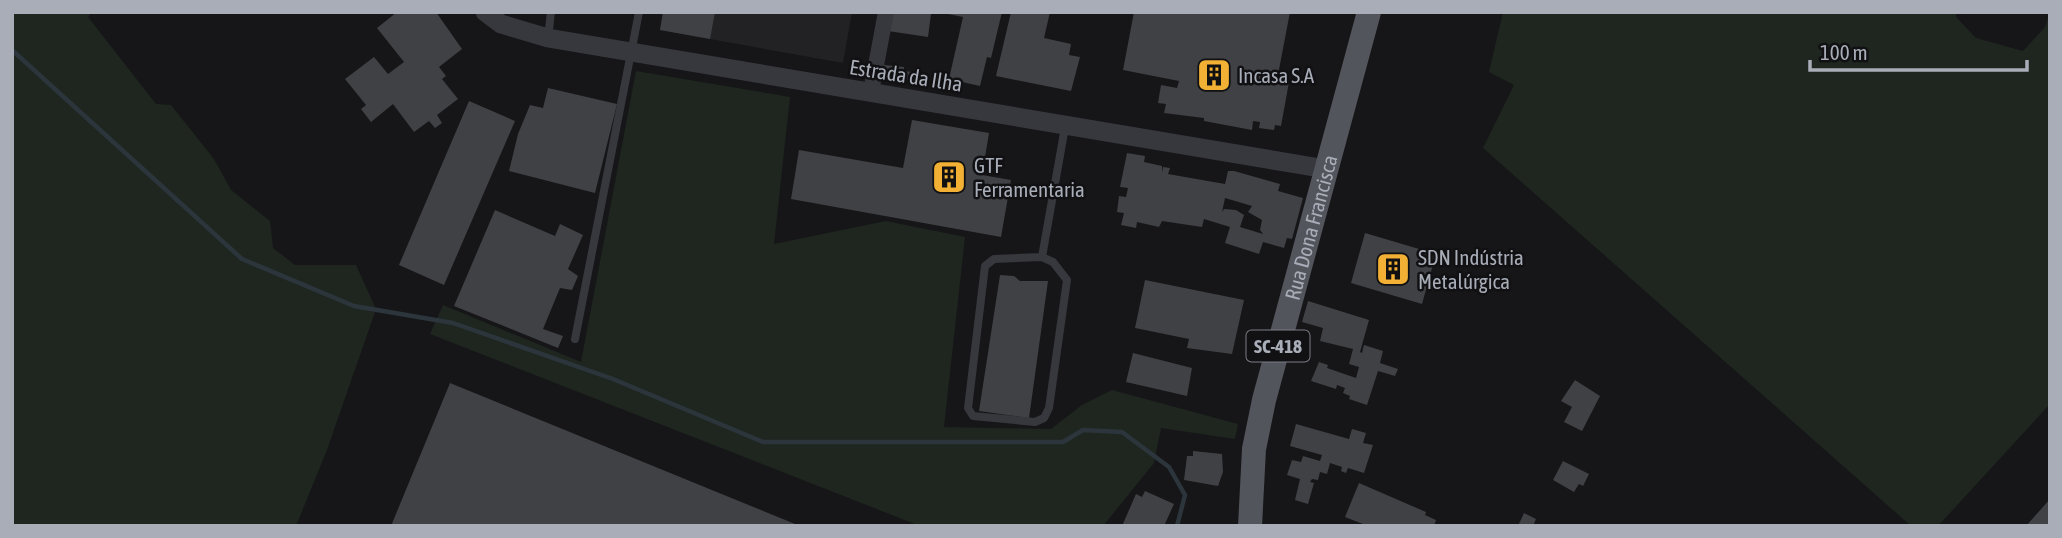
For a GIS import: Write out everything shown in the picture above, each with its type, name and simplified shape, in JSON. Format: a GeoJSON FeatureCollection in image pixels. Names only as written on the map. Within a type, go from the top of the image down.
{"type":"FeatureCollection","features":[{"type":"Feature","properties":{"kind":"main road","name":"Rua Dona Francisca"},"geometry":{"type":"LineString","coordinates":[[1250,526],[1254,449],[1261,412],[1369,12]]}},
{"type":"Feature","properties":{"kind":"street"},"geometry":{"type":"LineString","coordinates":[[871,92],[886,12]]}},
{"type":"Feature","properties":{"kind":"street","name":"Estrada da Ilha"},"geometry":{"type":"LineString","coordinates":[[496,16],[548,38],[1326,169]]}},
{"type":"Feature","properties":{"kind":"lane"},"geometry":{"type":"LineString","coordinates":[[548,38],[551,12]]}},
{"type":"Feature","properties":{"kind":"lane"},"geometry":{"type":"LineString","coordinates":[[575,339],[639,12]]}},
{"type":"Feature","properties":{"kind":"lane"},"geometry":{"type":"LineString","coordinates":[[1042,257],[1062,155],[1065,124]]}},
{"type":"Feature","properties":{"kind":"lane"},"geometry":{"type":"LineString","coordinates":[[1042,257],[1053,262],[1067,280],[1049,408],[1044,418],[1035,422],[973,415],[968,408],[985,266],[994,259],[1042,257]]}},
{"type":"Feature","properties":{"kind":"shaded area"},"geometry":{"type":"Polygon","coordinates":[[[12,12],[92,12],[88,17],[156,104],[171,105],[214,159],[231,190],[270,221],[273,248],[295,265],[356,265],[376,309],[327,450],[296,526],[12,526],[12,12]]]}},
{"type":"Feature","properties":{"kind":"shaded area"},"geometry":{"type":"Polygon","coordinates":[[[663,12],[852,12],[843,63],[660,30],[663,12]]]}},
{"type":"Feature","properties":{"kind":"shaded area"},"geometry":{"type":"Polygon","coordinates":[[[1503,12],[1956,12],[1956,17],[1976,38],[2023,51],[2045,27],[2050,12],[2050,404],[1938,526],[1911,526],[1483,148],[1514,85],[1489,72],[1503,12]]]}},
{"type":"Feature","properties":{"kind":"shaded area"},"geometry":{"type":"Polygon","coordinates":[[[636,71],[790,97],[774,244],[886,221],[965,237],[944,427],[1051,429],[1082,405],[1112,390],[1238,424],[1235,439],[1161,428],[1154,463],[1103,526],[920,526],[430,334],[443,305],[581,362],[636,71]]]}},
{"type":"Feature","properties":{"kind":"building"},"geometry":{"type":"Polygon","coordinates":[[[397,12],[436,12],[462,49],[439,67],[446,76],[442,79],[458,99],[437,115],[442,123],[435,128],[429,121],[414,132],[393,104],[371,122],[361,109],[366,105],[345,79],[374,57],[388,74],[404,62],[377,28],[397,12]]]}},
{"type":"Feature","properties":{"kind":"building"},"geometry":{"type":"Polygon","coordinates":[[[663,12],[715,12],[710,39],[660,30],[663,12]]]}},
{"type":"Feature","properties":{"kind":"building"},"geometry":{"type":"Polygon","coordinates":[[[892,12],[931,14],[928,37],[888,31],[892,12]]]}},
{"type":"Feature","properties":{"kind":"building"},"geometry":{"type":"Polygon","coordinates":[[[938,12],[1002,12],[991,58],[987,57],[980,86],[949,79],[963,17],[938,12]]]}},
{"type":"Feature","properties":{"kind":"building"},"geometry":{"type":"Polygon","coordinates":[[[1011,12],[1050,12],[1044,38],[1071,44],[1069,55],[1080,57],[1071,91],[996,76],[1011,12]]]}},
{"type":"Feature","properties":{"kind":"building","name":"Incasa S.A"},"geometry":{"type":"Polygon","coordinates":[[[1134,12],[1290,12],[1277,80],[1289,82],[1281,126],[1275,125],[1274,130],[1259,128],[1260,122],[1253,121],[1252,130],[1204,121],[1204,118],[1164,113],[1166,104],[1158,103],[1161,85],[1177,88],[1179,81],[1123,70],[1134,12]]]}},
{"type":"Feature","properties":{"kind":"building"},"geometry":{"type":"Polygon","coordinates":[[[884,65],[904,67],[904,71],[912,72],[910,80],[890,77],[884,73],[884,65]]]}},
{"type":"Feature","properties":{"kind":"building"},"geometry":{"type":"Polygon","coordinates":[[[548,88],[617,104],[595,193],[509,171],[518,134],[530,105],[543,108],[548,88]]]}},
{"type":"Feature","properties":{"kind":"building"},"geometry":{"type":"Polygon","coordinates":[[[469,101],[515,121],[444,285],[399,265],[469,101]]]}},
{"type":"Feature","properties":{"kind":"building","name":"GTF Ferramentaria"},"geometry":{"type":"Polygon","coordinates":[[[912,120],[989,133],[982,175],[1011,180],[1001,237],[791,199],[799,150],[903,168],[912,120]]]}},
{"type":"Feature","properties":{"kind":"building"},"geometry":{"type":"Polygon","coordinates":[[[1127,153],[1145,156],[1144,162],[1162,166],[1162,173],[1163,167],[1170,168],[1168,174],[1225,184],[1228,171],[1234,171],[1280,184],[1278,191],[1303,198],[1292,239],[1287,238],[1284,248],[1263,242],[1259,254],[1225,243],[1230,227],[1204,219],[1202,227],[1162,221],[1159,227],[1137,222],[1136,228],[1121,225],[1124,213],[1117,212],[1119,196],[1126,197],[1128,188],[1120,187],[1127,153]],[[1225,198],[1222,212],[1224,209],[1236,210],[1244,215],[1240,227],[1263,234],[1260,230],[1262,220],[1248,212],[1252,206],[1225,198]]]}},
{"type":"Feature","properties":{"kind":"building"},"geometry":{"type":"Polygon","coordinates":[[[495,210],[555,236],[560,224],[583,235],[568,269],[578,276],[572,290],[560,288],[543,329],[563,336],[558,348],[454,306],[495,210]]]}},
{"type":"Feature","properties":{"kind":"building","name":"SDN Indústria Metalúrgica"},"geometry":{"type":"Polygon","coordinates":[[[1365,233],[1436,254],[1422,304],[1351,283],[1365,233]]]}},
{"type":"Feature","properties":{"kind":"building"},"geometry":{"type":"Polygon","coordinates":[[[1000,275],[1014,276],[1020,281],[1048,281],[1029,418],[979,411],[1000,275]]]}},
{"type":"Feature","properties":{"kind":"building"},"geometry":{"type":"Polygon","coordinates":[[[1145,280],[1244,300],[1232,354],[1187,348],[1189,339],[1135,328],[1145,280]]]}},
{"type":"Feature","properties":{"kind":"building"},"geometry":{"type":"Polygon","coordinates":[[[1308,301],[1369,320],[1360,352],[1362,353],[1364,345],[1383,351],[1380,363],[1398,369],[1395,376],[1378,371],[1367,405],[1349,399],[1350,396],[1343,393],[1345,388],[1337,385],[1336,389],[1311,381],[1319,362],[1328,365],[1327,368],[1356,378],[1359,367],[1349,364],[1353,349],[1320,341],[1323,328],[1302,322],[1308,301]]]}},
{"type":"Feature","properties":{"kind":"building"},"geometry":{"type":"Polygon","coordinates":[[[1133,353],[1192,368],[1187,396],[1126,382],[1133,353]]]}},
{"type":"Feature","properties":{"kind":"building"},"geometry":{"type":"Polygon","coordinates":[[[1575,380],[1600,396],[1582,431],[1564,422],[1572,407],[1561,401],[1575,380]]]}},
{"type":"Feature","properties":{"kind":"building"},"geometry":{"type":"Polygon","coordinates":[[[450,383],[800,526],[391,526],[450,383]]]}},
{"type":"Feature","properties":{"kind":"building"},"geometry":{"type":"Polygon","coordinates":[[[1296,424],[1349,439],[1352,429],[1366,433],[1363,443],[1373,445],[1364,473],[1348,468],[1346,473],[1341,471],[1342,467],[1330,463],[1327,474],[1320,472],[1318,480],[1312,479],[1310,482],[1314,483],[1308,504],[1295,500],[1300,479],[1287,475],[1292,460],[1301,462],[1303,456],[1320,461],[1322,455],[1290,446],[1296,424]]]}},
{"type":"Feature","properties":{"kind":"building"},"geometry":{"type":"Polygon","coordinates":[[[1193,451],[1222,454],[1223,472],[1218,486],[1184,480],[1187,456],[1193,456],[1193,451]]]}},
{"type":"Feature","properties":{"kind":"building"},"geometry":{"type":"Polygon","coordinates":[[[1563,461],[1589,474],[1583,486],[1579,484],[1574,492],[1553,480],[1563,461]]]}},
{"type":"Feature","properties":{"kind":"building"},"geometry":{"type":"Polygon","coordinates":[[[1359,483],[1426,512],[1425,515],[1436,520],[1434,526],[1368,526],[1345,517],[1359,483]]]}},
{"type":"Feature","properties":{"kind":"building"},"geometry":{"type":"Polygon","coordinates":[[[1145,491],[1174,504],[1164,526],[1122,526],[1136,494],[1142,497],[1145,491]]]}},
{"type":"Feature","properties":{"kind":"building"},"geometry":{"type":"Polygon","coordinates":[[[2050,499],[2050,526],[2026,526],[2050,499]]]}},
{"type":"Feature","properties":{"kind":"building"},"geometry":{"type":"Polygon","coordinates":[[[1524,513],[1536,519],[1533,526],[1518,526],[1524,513]]]}},
{"type":"Feature","properties":{"kind":"waterway"},"geometry":{"type":"LineString","coordinates":[[12,50],[242,259],[354,306],[453,323],[613,379],[763,442],[1063,442],[1083,430],[1122,432],[1169,467],[1185,495],[1177,526]]}},
{"type":"Feature","properties":{"kind":"place","name":"Incasa S.A"},"geometry":{"type":"Point","coordinates":[1214,75]}},
{"type":"Feature","properties":{"kind":"place","name":"GTF Ferramentaria"},"geometry":{"type":"Point","coordinates":[949,177]}},
{"type":"Feature","properties":{"kind":"place","name":"SDN Indústria Metalúrgica"},"geometry":{"type":"Point","coordinates":[1393,269]}}]}
